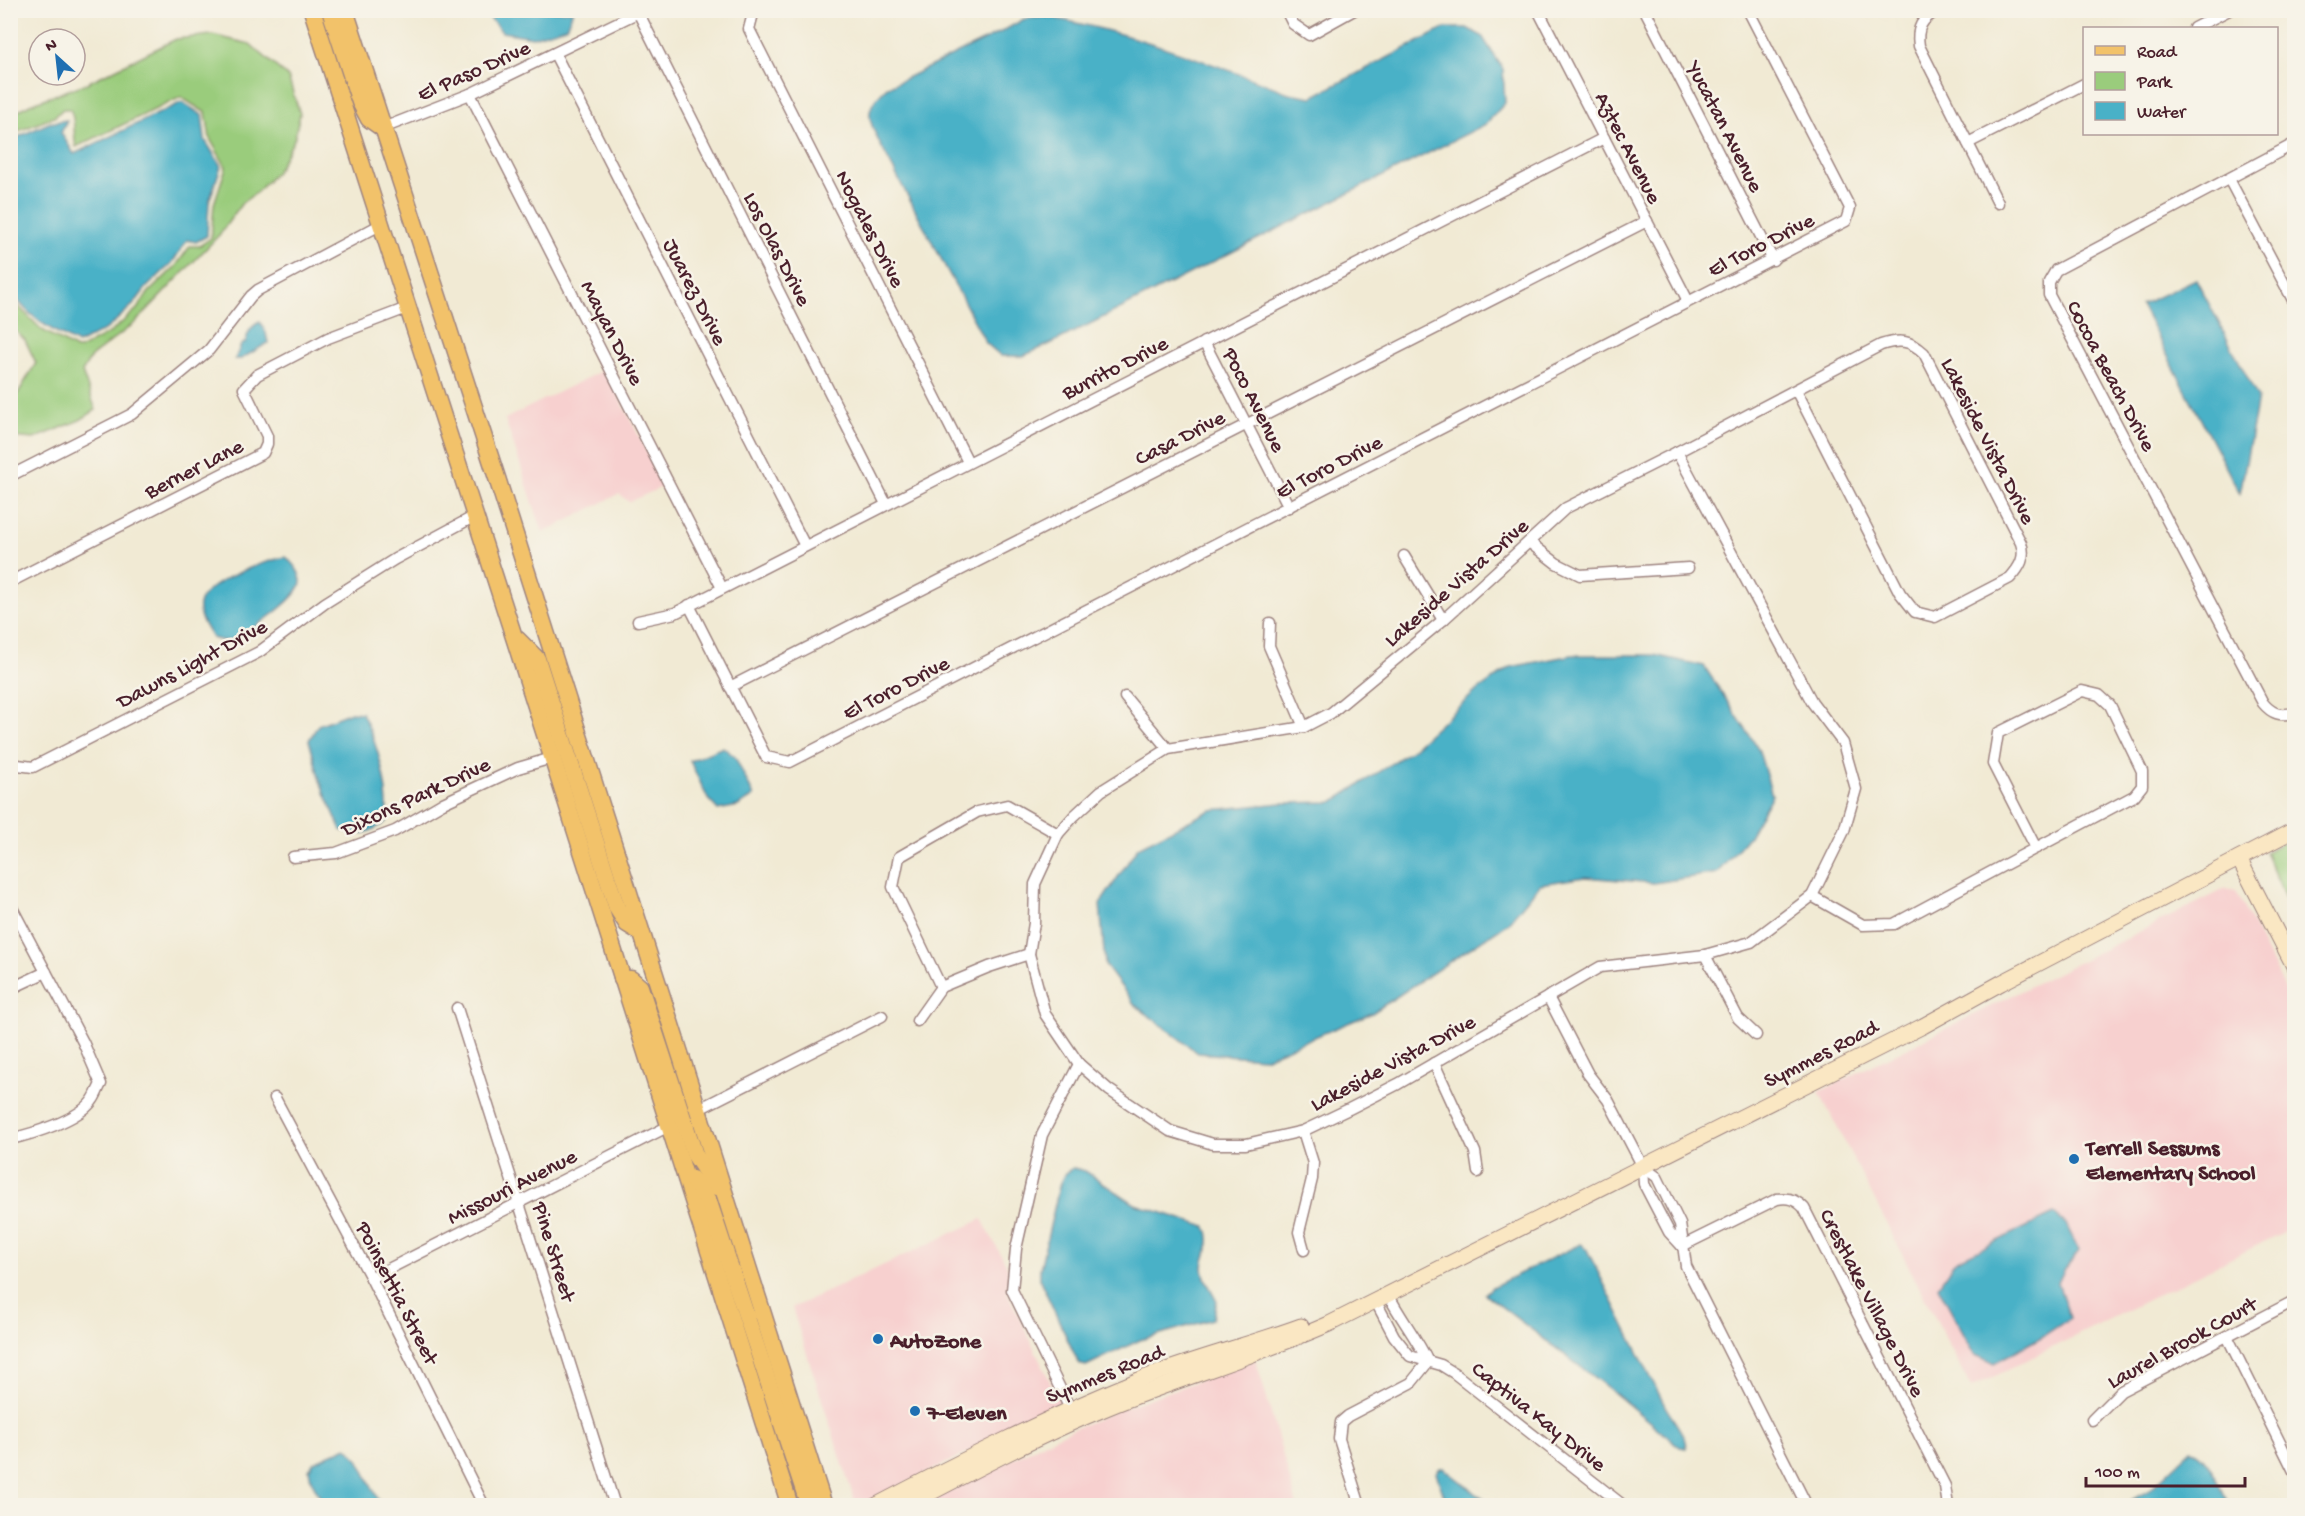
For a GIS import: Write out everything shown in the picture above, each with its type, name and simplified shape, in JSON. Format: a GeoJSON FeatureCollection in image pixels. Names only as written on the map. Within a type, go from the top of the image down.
{"type":"FeatureCollection","features":[{"type":"Feature","properties":{"kind":"main road"},"geometry":{"type":"LineString","coordinates":[[312,10],[684,1168],[790,1506]]}},
{"type":"Feature","properties":{"kind":"main road"},"geometry":{"type":"LineString","coordinates":[[330,10],[360,102],[369,119],[383,128]]}},
{"type":"Feature","properties":{"kind":"main road"},"geometry":{"type":"LineString","coordinates":[[345,10],[492,462],[824,1506]]}},
{"type":"Feature","properties":{"kind":"main road"},"geometry":{"type":"LineString","coordinates":[[514,637],[537,659],[617,909],[627,924],[640,932]]}},
{"type":"Feature","properties":{"kind":"main road"},"geometry":{"type":"LineString","coordinates":[[622,979],[631,979],[640,987],[695,1155],[727,1204]]}},
{"type":"Feature","properties":{"kind":"main road"},"geometry":{"type":"LineString","coordinates":[[684,1168],[709,1202],[809,1506]]}},
{"type":"Feature","properties":{"kind":"street","name":"Nogales Drive"},"geometry":{"type":"LineString","coordinates":[[754,10],[749,29],[968,462]]}},
{"type":"Feature","properties":{"kind":"street"},"geometry":{"type":"LineString","coordinates":[[1286,10],[1293,24],[1309,35],[1354,10]]}},
{"type":"Feature","properties":{"kind":"street","name":"Aztec Avenue"},"geometry":{"type":"LineString","coordinates":[[1538,10],[1688,301]]}},
{"type":"Feature","properties":{"kind":"street","name":"Yucatan Avenue"},"geometry":{"type":"LineString","coordinates":[[1646,10],[1773,260]]}},
{"type":"Feature","properties":{"kind":"street","name":"El Toro Drive"},"geometry":{"type":"LineString","coordinates":[[689,605],[766,757],[790,762],[1846,221],[1850,208],[1748,10]]}},
{"type":"Feature","properties":{"kind":"street"},"geometry":{"type":"LineString","coordinates":[[1938,10],[1921,22],[1917,33],[1919,46],[1998,203]]}},
{"type":"Feature","properties":{"kind":"street"},"geometry":{"type":"LineString","coordinates":[[2196,27],[2229,10]]}},
{"type":"Feature","properties":{"kind":"street","name":"El Paso Drive"},"geometry":{"type":"LineString","coordinates":[[383,128],[470,94],[639,11]]}},
{"type":"Feature","properties":{"kind":"street","name":"Los Olas Drive"},"geometry":{"type":"LineString","coordinates":[[639,11],[886,504]]}},
{"type":"Feature","properties":{"kind":"street","name":"Juarez Drive"},"geometry":{"type":"LineString","coordinates":[[555,54],[805,546]]}},
{"type":"Feature","properties":{"kind":"street"},"geometry":{"type":"LineString","coordinates":[[1968,143],[2083,85]]}},
{"type":"Feature","properties":{"kind":"street","name":"Mayan Drive"},"geometry":{"type":"LineString","coordinates":[[470,94],[722,588]]}},
{"type":"Feature","properties":{"kind":"street","name":"Burrito Drive"},"geometry":{"type":"LineString","coordinates":[[638,621],[675,612],[689,605],[1604,138]]}},
{"type":"Feature","properties":{"kind":"street","name":"Cocoa Beach Drive"},"geometry":{"type":"LineString","coordinates":[[2295,144],[2056,270],[2049,282],[2049,295],[2263,703],[2270,712],[2281,715],[2295,713]]}},
{"type":"Feature","properties":{"kind":"street"},"geometry":{"type":"LineString","coordinates":[[2229,179],[2295,302]]}},
{"type":"Feature","properties":{"kind":"street","name":"Casa Drive"},"geometry":{"type":"LineString","coordinates":[[730,687],[1647,221]]}},
{"type":"Feature","properties":{"kind":"street"},"geometry":{"type":"LineString","coordinates":[[10,476],[132,414],[210,350],[258,290],[380,225]]}},
{"type":"Feature","properties":{"kind":"street","name":"Berner Lane"},"geometry":{"type":"LineString","coordinates":[[10,582],[263,453],[267,444],[267,436],[244,389],[257,375],[328,338],[407,308]]}},
{"type":"Feature","properties":{"kind":"street","name":"Lakeside Vista Drive"},"geometry":{"type":"LineString","coordinates":[[1677,452],[1812,702],[1843,743],[1856,789],[1844,831],[1812,896],[1751,942],[1705,955],[1600,967],[1398,1084],[1303,1131],[1246,1144],[1213,1144],[1170,1131],[1109,1090],[1079,1064],[1045,1014],[1029,954],[1034,922],[1035,884],[1058,834],[1101,791],[1168,748],[1304,727],[1331,713],[1443,620],[1566,507],[1677,452],[1881,345],[1905,340],[1924,353],[2021,543],[2024,550],[2018,570],[2010,578],[1935,617],[1915,612],[1900,593],[1796,390]]}},
{"type":"Feature","properties":{"kind":"street","name":"Poco Avenue"},"geometry":{"type":"LineString","coordinates":[[1204,342],[1289,507]]}},
{"type":"Feature","properties":{"kind":"street","name":"Dawns Light Drive"},"geometry":{"type":"LineString","coordinates":[[10,765],[33,766],[259,652],[326,603],[395,558],[475,516]]}},
{"type":"Feature","properties":{"kind":"street"},"geometry":{"type":"LineString","coordinates":[[1530,542],[1556,563],[1580,575],[1688,568]]}},
{"type":"Feature","properties":{"kind":"street"},"geometry":{"type":"LineString","coordinates":[[1404,556],[1443,620]]}},
{"type":"Feature","properties":{"kind":"street"},"geometry":{"type":"LineString","coordinates":[[1270,623],[1269,646],[1304,727]]}},
{"type":"Feature","properties":{"kind":"street"},"geometry":{"type":"LineString","coordinates":[[1812,896],[1863,925],[1894,924],[2134,796],[2142,786],[2142,771],[2110,705],[2099,695],[2082,691],[1998,733],[1993,764],[2036,848]]}},
{"type":"Feature","properties":{"kind":"street"},"geometry":{"type":"LineString","coordinates":[[1125,697],[1168,748]]}},
{"type":"Feature","properties":{"kind":"street","name":"Dixons Park Drive"},"geometry":{"type":"LineString","coordinates":[[293,857],[336,853],[395,831],[443,803],[518,768],[552,758]]}},
{"type":"Feature","properties":{"kind":"street"},"geometry":{"type":"LineString","coordinates":[[941,987],[893,887],[899,857],[977,812],[1007,806],[1058,834]]}},
{"type":"Feature","properties":{"kind":"street","name":"Symmes Road"},"geometry":{"type":"LineString","coordinates":[[875,1506],[1172,1368],[1375,1300],[1923,1026],[2295,830]]}},
{"type":"Feature","properties":{"kind":"street"},"geometry":{"type":"LineString","coordinates":[[2239,859],[2295,966]]}},
{"type":"Feature","properties":{"kind":"street"},"geometry":{"type":"LineString","coordinates":[[10,904],[83,1042],[101,1084],[91,1102],[71,1117],[29,1135],[10,1139]]}},
{"type":"Feature","properties":{"kind":"street"},"geometry":{"type":"LineString","coordinates":[[917,1021],[941,987],[989,967],[1029,954]]}},
{"type":"Feature","properties":{"kind":"street"},"geometry":{"type":"LineString","coordinates":[[1705,955],[1738,1018],[1756,1035]]}},
{"type":"Feature","properties":{"kind":"street"},"geometry":{"type":"LineString","coordinates":[[10,988],[46,972]]}},
{"type":"Feature","properties":{"kind":"street"},"geometry":{"type":"LineString","coordinates":[[1548,997],[1588,1074],[1608,1100],[1642,1167],[1657,1177],[1680,1224],[1686,1266],[1807,1506]]}},
{"type":"Feature","properties":{"kind":"street","name":"Pine Street"},"geometry":{"type":"LineString","coordinates":[[457,1008],[615,1506]]}},
{"type":"Feature","properties":{"kind":"street"},"geometry":{"type":"LineString","coordinates":[[697,1110],[882,1016]]}},
{"type":"Feature","properties":{"kind":"street"},"geometry":{"type":"LineString","coordinates":[[1434,1063],[1475,1152],[1478,1172]]}},
{"type":"Feature","properties":{"kind":"street"},"geometry":{"type":"LineString","coordinates":[[1073,1415],[1012,1290],[1016,1250],[1042,1135],[1079,1064]]}},
{"type":"Feature","properties":{"kind":"street","name":"Poinsettia Street"},"geometry":{"type":"LineString","coordinates":[[275,1098],[371,1278],[484,1506]]}},
{"type":"Feature","properties":{"kind":"street","name":"Missouri Avenue"},"geometry":{"type":"LineString","coordinates":[[371,1278],[669,1126]]}},
{"type":"Feature","properties":{"kind":"street"},"geometry":{"type":"LineString","coordinates":[[1303,1131],[1313,1163],[1312,1179],[1299,1232],[1304,1250]]}},
{"type":"Feature","properties":{"kind":"street","name":"Crestlake Village Drive"},"geometry":{"type":"LineString","coordinates":[[1682,1246],[1777,1199],[1784,1197],[1799,1202],[1945,1486],[1948,1506]]}},
{"type":"Feature","properties":{"kind":"street"},"geometry":{"type":"LineString","coordinates":[[1360,1506],[1339,1438],[1341,1422],[1348,1416],[1411,1383],[1428,1362],[1399,1317],[1375,1300]]}},
{"type":"Feature","properties":{"kind":"street","name":"Laurel Brook Court"},"geometry":{"type":"LineString","coordinates":[[2092,1420],[2121,1391],[2295,1301]]}},
{"type":"Feature","properties":{"kind":"street"},"geometry":{"type":"LineString","coordinates":[[2227,1335],[2295,1471]]}},
{"type":"Feature","properties":{"kind":"street","name":"Captiva Kay Drive"},"geometry":{"type":"LineString","coordinates":[[1428,1362],[1441,1365],[1454,1373],[1624,1506]]}},
{"type":"Feature","properties":{"kind":"street","name":"Symmes Road"},"geometry":{"type":"LineString","coordinates":[[905,1506],[1073,1415]]}},
{"type":"Feature","properties":{"kind":"shaded area"},"geometry":{"type":"Polygon","coordinates":[[[605,369],[664,486],[629,502],[619,494],[543,533],[505,419],[605,369]]]}},
{"type":"Feature","properties":{"kind":"shaded area","name":"Terrell Sessums Elementary School"},"geometry":{"type":"Polygon","coordinates":[[[2225,889],[2236,891],[2294,1007],[2294,1227],[1971,1388],[1819,1092],[2225,889]]]}},
{"type":"Feature","properties":{"kind":"shaded area"},"geometry":{"type":"Polygon","coordinates":[[[982,1219],[1008,1268],[1007,1292],[1062,1406],[861,1505],[856,1505],[792,1308],[982,1219]]]}},
{"type":"Feature","properties":{"kind":"shaded area"},"geometry":{"type":"Polygon","coordinates":[[[1256,1360],[1297,1505],[919,1506],[1056,1437],[1120,1409],[1256,1360]]]}},
{"type":"Feature","properties":{"kind":"green space"},"geometry":{"type":"Polygon","coordinates":[[[212,35],[250,44],[288,77],[300,114],[294,140],[277,171],[257,192],[242,203],[220,234],[136,322],[91,357],[82,372],[96,410],[80,420],[34,439],[11,437],[11,405],[36,363],[25,340],[11,327],[11,299],[42,330],[76,349],[111,332],[137,309],[149,292],[176,266],[190,246],[199,246],[211,238],[214,204],[226,167],[210,139],[206,113],[181,97],[76,147],[70,109],[63,109],[54,117],[11,134],[11,115],[30,104],[77,87],[87,87],[87,83],[176,39],[212,35]]]}},
{"type":"Feature","properties":{"kind":"green space"},"geometry":{"type":"Polygon","coordinates":[[[2294,837],[2294,918],[2265,852],[2294,837]]]}},
{"type":"Feature","properties":{"kind":"water"},"geometry":{"type":"Polygon","coordinates":[[[484,11],[573,11],[566,27],[533,37],[502,32],[484,11]]]}},
{"type":"Feature","properties":{"kind":"water"},"geometry":{"type":"Polygon","coordinates":[[[1047,17],[1140,40],[1289,93],[1312,97],[1445,28],[1467,28],[1482,36],[1503,69],[1505,103],[1486,124],[1048,345],[1023,356],[1001,356],[986,343],[880,144],[870,114],[874,102],[886,88],[1024,19],[1047,17]]]}},
{"type":"Feature","properties":{"kind":"water"},"geometry":{"type":"Polygon","coordinates":[[[182,102],[202,115],[205,140],[221,166],[209,202],[207,236],[196,242],[187,240],[172,263],[146,288],[134,304],[108,328],[78,344],[31,315],[11,289],[11,140],[49,123],[67,120],[61,133],[74,154],[182,102]]]}},
{"type":"Feature","properties":{"kind":"water"},"geometry":{"type":"Polygon","coordinates":[[[2196,279],[2258,398],[2240,494],[2141,305],[2196,279]]]}},
{"type":"Feature","properties":{"kind":"water"},"geometry":{"type":"Polygon","coordinates":[[[260,322],[268,343],[241,359],[235,359],[241,345],[246,342],[250,330],[260,322]]]}},
{"type":"Feature","properties":{"kind":"water"},"geometry":{"type":"Polygon","coordinates":[[[286,557],[297,571],[301,581],[292,597],[270,616],[234,639],[226,641],[212,638],[199,614],[199,605],[203,596],[211,588],[236,574],[286,557]]]}},
{"type":"Feature","properties":{"kind":"water"},"geometry":{"type":"Polygon","coordinates":[[[1572,655],[1654,655],[1704,666],[1758,748],[1772,795],[1749,836],[1717,873],[1654,883],[1585,877],[1540,884],[1508,923],[1372,1013],[1264,1058],[1198,1053],[1135,1005],[1105,965],[1100,904],[1138,847],[1211,810],[1282,803],[1333,802],[1409,752],[1474,693],[1511,667],[1572,655]]]}},
{"type":"Feature","properties":{"kind":"water"},"geometry":{"type":"Polygon","coordinates":[[[351,712],[362,713],[368,725],[381,766],[386,794],[387,821],[365,833],[341,830],[320,781],[309,740],[318,725],[351,712]]]}},
{"type":"Feature","properties":{"kind":"water"},"geometry":{"type":"Polygon","coordinates":[[[723,747],[735,757],[754,796],[738,806],[718,810],[708,799],[690,761],[723,747]]]}},
{"type":"Feature","properties":{"kind":"water"},"geometry":{"type":"Polygon","coordinates":[[[1073,1168],[1085,1171],[1135,1204],[1206,1227],[1209,1240],[1203,1268],[1206,1281],[1217,1301],[1213,1319],[1140,1340],[1086,1366],[1079,1364],[1040,1280],[1040,1269],[1060,1183],[1065,1173],[1073,1168]]]}},
{"type":"Feature","properties":{"kind":"water"},"geometry":{"type":"Polygon","coordinates":[[[2054,1214],[2066,1224],[2079,1251],[2064,1270],[2058,1283],[2070,1318],[1994,1363],[1975,1355],[1938,1286],[1955,1261],[2054,1214]]]}},
{"type":"Feature","properties":{"kind":"water"},"geometry":{"type":"Polygon","coordinates":[[[1581,1244],[1586,1248],[1665,1406],[1681,1432],[1686,1448],[1680,1447],[1612,1391],[1485,1294],[1492,1287],[1581,1244]]]}},
{"type":"Feature","properties":{"kind":"water"},"geometry":{"type":"Polygon","coordinates":[[[347,1447],[358,1459],[381,1505],[324,1505],[311,1480],[309,1469],[314,1462],[347,1447]]]}},
{"type":"Feature","properties":{"kind":"water"},"geometry":{"type":"Polygon","coordinates":[[[2191,1450],[2203,1457],[2219,1482],[2229,1505],[2122,1505],[2148,1491],[2191,1450]]]}},
{"type":"Feature","properties":{"kind":"water"},"geometry":{"type":"Polygon","coordinates":[[[1440,1468],[1491,1505],[1447,1505],[1436,1473],[1440,1468]]]}},
{"type":"Feature","properties":{"kind":"place","name":"Terrell Sessums Elementary School"},"geometry":{"type":"Point","coordinates":[2074,1159]}},
{"type":"Feature","properties":{"kind":"place","name":"AutoZone"},"geometry":{"type":"Point","coordinates":[878,1339]}},
{"type":"Feature","properties":{"kind":"place","name":"7-Eleven"},"geometry":{"type":"Point","coordinates":[915,1411]}}]}
